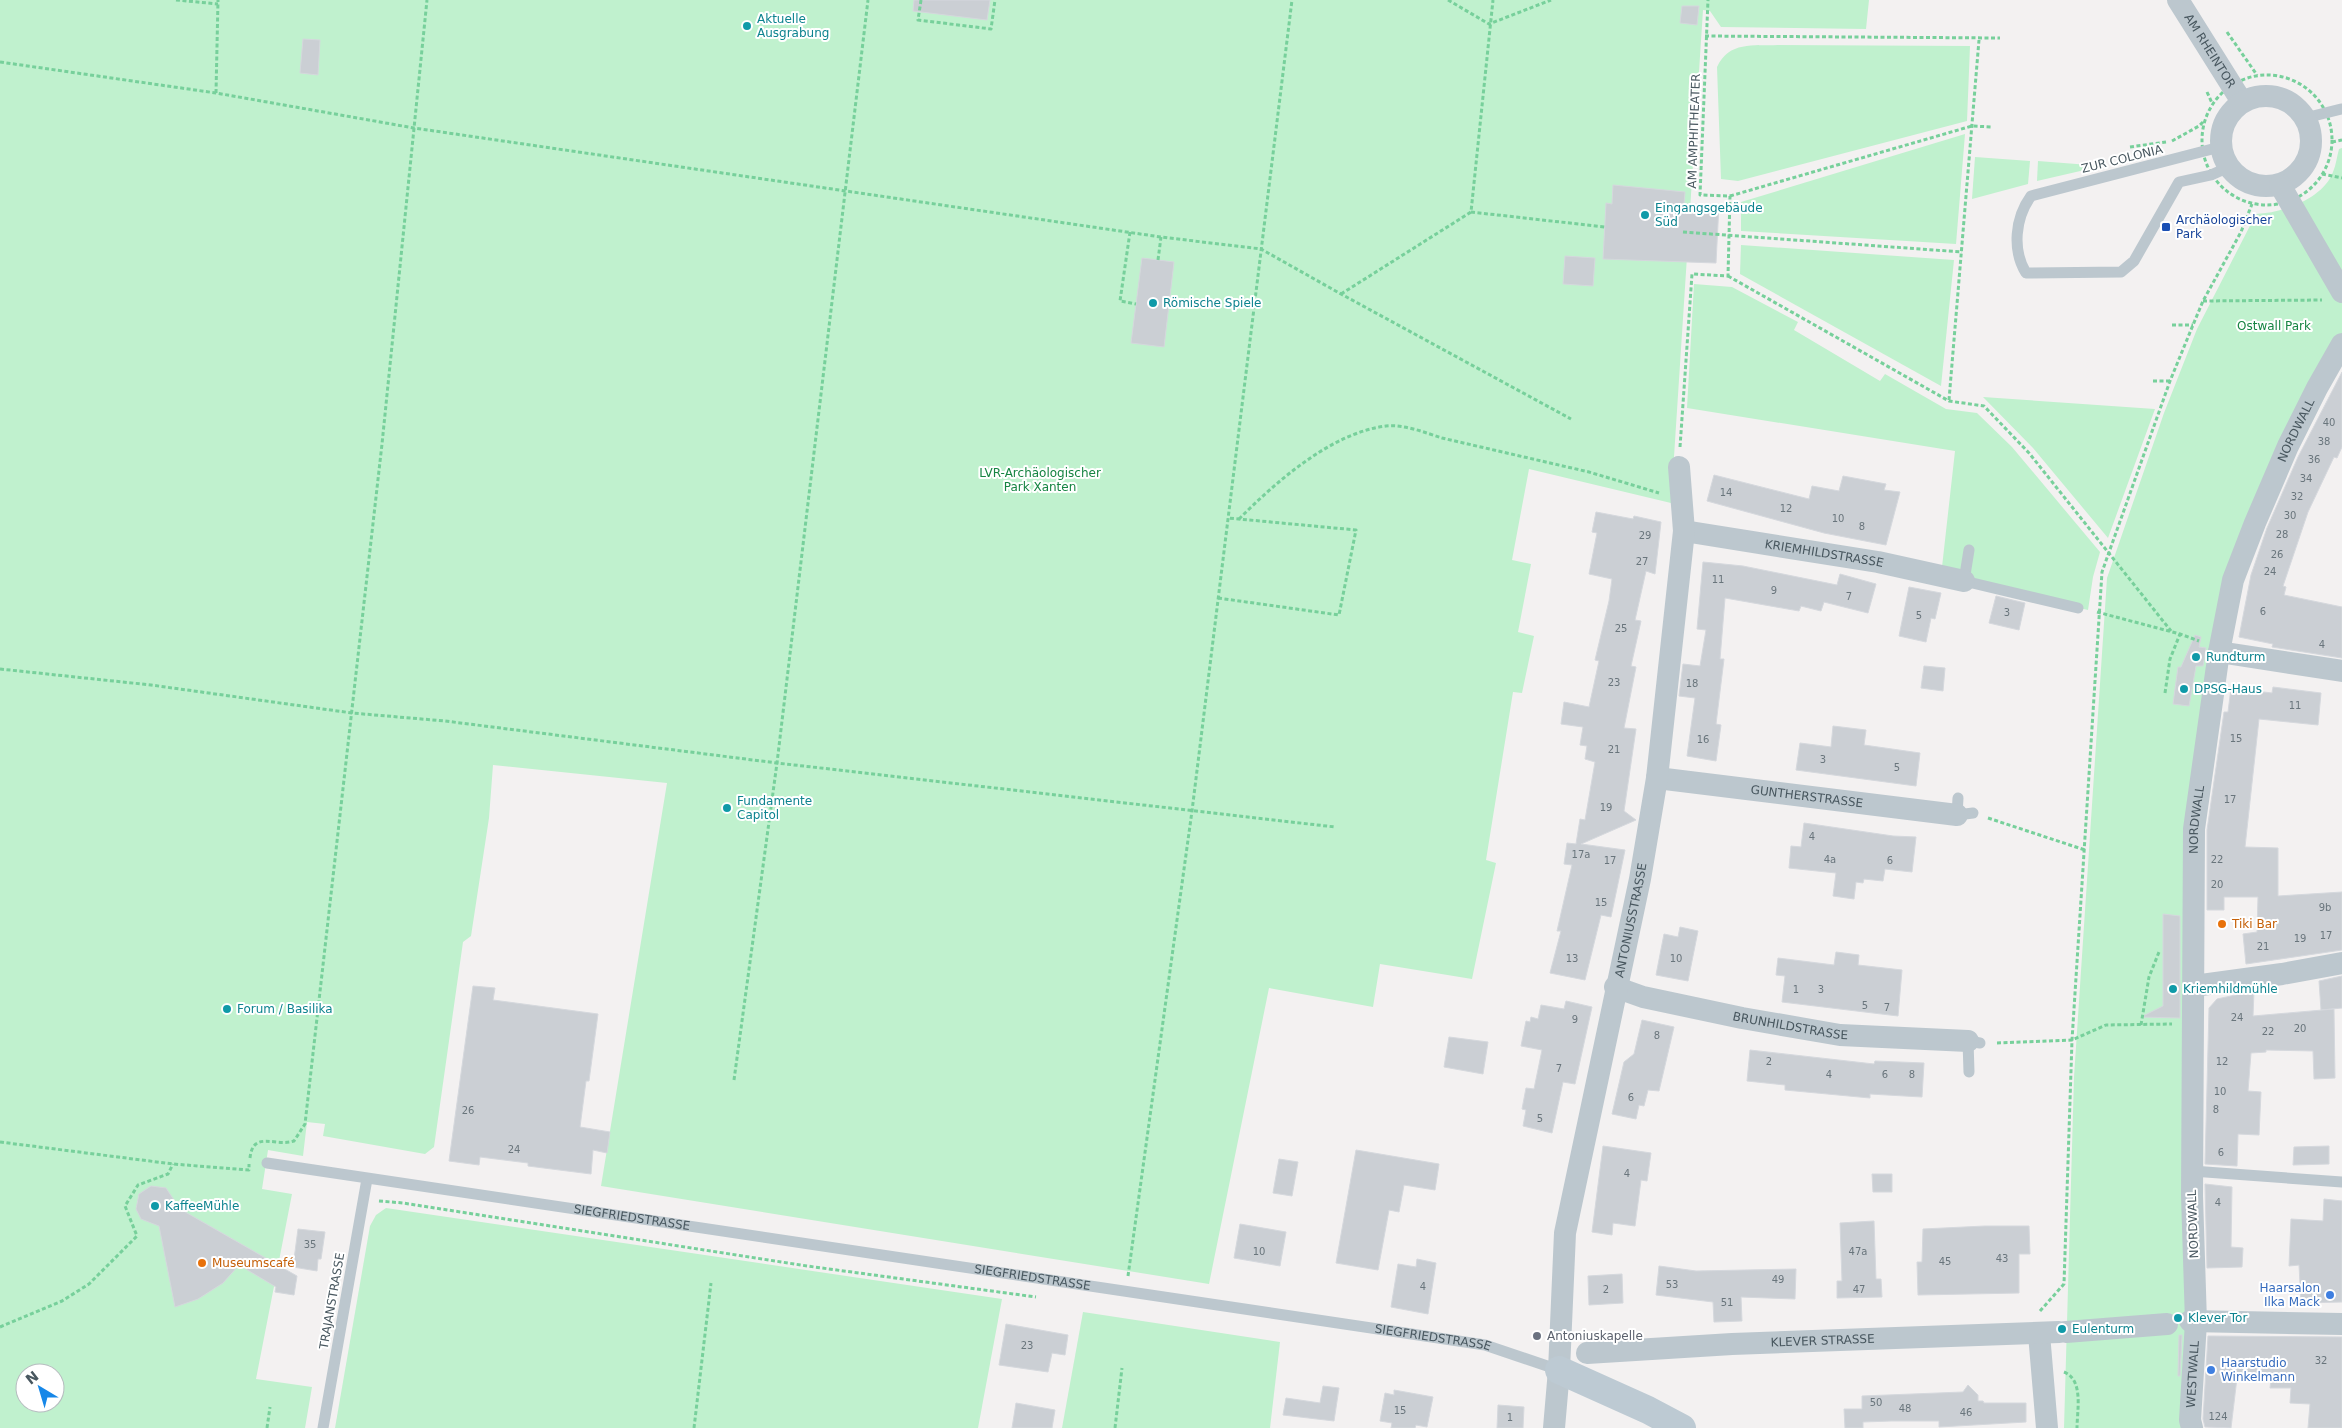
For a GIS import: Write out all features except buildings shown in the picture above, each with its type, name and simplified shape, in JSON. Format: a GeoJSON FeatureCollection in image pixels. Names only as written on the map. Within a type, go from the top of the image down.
{"type":"FeatureCollection","features":[{"type":"Feature","properties":{"kind":"street","name":"AM RHEINTOR"},"geometry":{"type":"LineString","coordinates":[[2178,0],[2242,102]]}},
{"type":"Feature","properties":{"kind":"street"},"geometry":{"type":"LineString","coordinates":[[2259,96],[2277,97],[2293,105],[2305,118],[2310,134],[2310,151],[2303,167],[2280,185],[2270,186],[2248,182],[2229,167],[2220,147],[2222,129],[2229,113],[2242,102],[2259,96]]}},
{"type":"Feature","properties":{"kind":"street"},"geometry":{"type":"LineString","coordinates":[[2280,185],[2333,296]]}},
{"type":"Feature","properties":{"kind":"street","name":"NORDWALL"},"geometry":{"type":"LineString","coordinates":[[2193,1321],[2192,1024],[2194,986],[2194,829],[2210,647],[2255,523],[2288,446],[2317,388],[2342,344]]}},
{"type":"Feature","properties":{"kind":"street","name":"ANTONIUSSTRASSE"},"geometry":{"type":"LineString","coordinates":[[1554,1428],[1559,1370],[1565,1233],[1615,987],[1640,879],[1657,778],[1684,531],[1679,467]]}},
{"type":"Feature","properties":{"kind":"street","name":"KRIEMHILDSTRASSE"},"geometry":{"type":"LineString","coordinates":[[1684,531],[1878,562],[1964,581]]}},
{"type":"Feature","properties":{"kind":"street"},"geometry":{"type":"LineString","coordinates":[[2210,647],[2342,671]]}},
{"type":"Feature","properties":{"kind":"street","name":"GUNTHERSTRASSE"},"geometry":{"type":"LineString","coordinates":[[1657,778],[1962,809]]}},
{"type":"Feature","properties":{"kind":"street"},"geometry":{"type":"LineString","coordinates":[[2194,986],[2282,974],[2342,963]]}},
{"type":"Feature","properties":{"kind":"street","name":"BRUNHILDSTRASSE"},"geometry":{"type":"LineString","coordinates":[[1615,987],[1644,997],[1742,1018],[1840,1035],[1974,1042]]}},
{"type":"Feature","properties":{"kind":"street"},"geometry":{"type":"LineString","coordinates":[[2193,1321],[2342,1324]]}},
{"type":"Feature","properties":{"kind":"street","name":"WESTWALL"},"geometry":{"type":"LineString","coordinates":[[2192,1428],[2190,1420],[2193,1321]]}},
{"type":"Feature","properties":{"kind":"street","name":"KLEVER STRASSE"},"geometry":{"type":"LineString","coordinates":[[1587,1352],[1732,1344],[2055,1333],[2167,1324]]}},
{"type":"Feature","properties":{"kind":"street"},"geometry":{"type":"LineString","coordinates":[[2047,1428],[2042,1364],[2055,1333]]}},
{"type":"Feature","properties":{"kind":"street","name":"SIEGFRIEDSTRASSE"},"geometry":{"type":"LineString","coordinates":[[1559,1370],[1648,1410],[1682,1428]]}},
{"type":"Feature","properties":{"kind":"lane"},"geometry":{"type":"LineString","coordinates":[[2305,118],[2341,109]]}},
{"type":"Feature","properties":{"kind":"lane","name":"ZUR COLONIA"},"geometry":{"type":"LineString","coordinates":[[2220,147],[2031,196],[2023,207],[2019,219],[2018,250],[2020,263],[2026,273],[2121,272],[2134,261],[2178,182],[2211,175],[2229,167]]}},
{"type":"Feature","properties":{"kind":"lane"},"geometry":{"type":"LineString","coordinates":[[1969,550],[1964,581],[2078,608]]}},
{"type":"Feature","properties":{"kind":"lane"},"geometry":{"type":"LineString","coordinates":[[1969,1072],[1974,1042]]}},
{"type":"Feature","properties":{"kind":"lane","name":"SIEGFRIEDSTRASSE"},"geometry":{"type":"LineString","coordinates":[[267,1163],[1127,1290],[1484,1345],[1559,1370]]}},
{"type":"Feature","properties":{"kind":"lane"},"geometry":{"type":"LineString","coordinates":[[2192,1171],[2342,1182]]}},
{"type":"Feature","properties":{"kind":"lane","name":"TRAJANSTRASSE"},"geometry":{"type":"LineString","coordinates":[[323,1428],[367,1179]]}},
{"type":"Feature","properties":{"kind":"path"},"geometry":{"type":"LineString","coordinates":[[176,0],[218,2],[216,93]]}},
{"type":"Feature","properties":{"kind":"path"},"geometry":{"type":"LineString","coordinates":[[0,1142],[173,1164],[249,1170],[251,1148],[256,1142],[286,1144],[294,1141],[304,1124],[352,712],[427,0]]}},
{"type":"Feature","properties":{"kind":"path"},"geometry":{"type":"LineString","coordinates":[[734,1080],[777,762],[868,0]]}},
{"type":"Feature","properties":{"kind":"path"},"geometry":{"type":"LineString","coordinates":[[921,0],[918,20],[992,29],[995,0]]}},
{"type":"Feature","properties":{"kind":"path"},"geometry":{"type":"LineString","coordinates":[[1127,1290],[1192,811],[1292,0]]}},
{"type":"Feature","properties":{"kind":"path"},"geometry":{"type":"LineString","coordinates":[[1448,0],[1489,24]]}},
{"type":"Feature","properties":{"kind":"path"},"geometry":{"type":"LineString","coordinates":[[1472,212],[1489,24],[1493,0]]}},
{"type":"Feature","properties":{"kind":"path"},"geometry":{"type":"LineString","coordinates":[[1489,24],[1550,0]]}},
{"type":"Feature","properties":{"kind":"path","name":"AM AMPHITHEATER"},"geometry":{"type":"LineString","coordinates":[[1708,0],[1700,195],[1730,196]]}},
{"type":"Feature","properties":{"kind":"path"},"geometry":{"type":"LineString","coordinates":[[2224,28],[2256,75]]}},
{"type":"Feature","properties":{"kind":"path"},"geometry":{"type":"LineString","coordinates":[[1706,36],[1979,40],[2000,38]]}},
{"type":"Feature","properties":{"kind":"path"},"geometry":{"type":"LineString","coordinates":[[1949,401],[1979,40]]}},
{"type":"Feature","properties":{"kind":"path"},"geometry":{"type":"LineString","coordinates":[[0,62],[216,93],[414,128],[1161,237],[1262,249],[1571,419]]}},
{"type":"Feature","properties":{"kind":"path"},"geometry":{"type":"LineString","coordinates":[[2130,147],[2172,141],[2200,126],[2203,122]]}},
{"type":"Feature","properties":{"kind":"path"},"geometry":{"type":"LineString","coordinates":[[1728,276],[1730,196],[1972,126],[1993,127]]}},
{"type":"Feature","properties":{"kind":"path"},"geometry":{"type":"LineString","coordinates":[[2332,142],[2342,140]]}},
{"type":"Feature","properties":{"kind":"path"},"geometry":{"type":"LineString","coordinates":[[2322,174],[2342,178]]}},
{"type":"Feature","properties":{"kind":"path"},"geometry":{"type":"LineString","coordinates":[[2055,1333],[2040,1311],[2064,1284],[2072,1040],[2102,572],[2170,381],[2203,301],[2241,232],[2252,204]]}},
{"type":"Feature","properties":{"kind":"path"},"geometry":{"type":"LineString","coordinates":[[1341,294],[1472,212],[1605,227]]}},
{"type":"Feature","properties":{"kind":"path"},"geometry":{"type":"LineString","coordinates":[[1130,232],[1120,301],[1136,304]]}},
{"type":"Feature","properties":{"kind":"path"},"geometry":{"type":"LineString","coordinates":[[1682,232],[1962,252]]}},
{"type":"Feature","properties":{"kind":"path"},"geometry":{"type":"LineString","coordinates":[[1158,260],[1161,237]]}},
{"type":"Feature","properties":{"kind":"path"},"geometry":{"type":"LineString","coordinates":[[1679,467],[1692,274],[1728,276],[1949,401],[1984,406],[2029,453],[2171,631]]}},
{"type":"Feature","properties":{"kind":"path"},"geometry":{"type":"LineString","coordinates":[[2203,301],[2333,296]]}},
{"type":"Feature","properties":{"kind":"path"},"geometry":{"type":"LineString","coordinates":[[2172,325],[2193,325]]}},
{"type":"Feature","properties":{"kind":"path"},"geometry":{"type":"LineString","coordinates":[[2153,381],[2170,381]]}},
{"type":"Feature","properties":{"kind":"path"},"geometry":{"type":"LineString","coordinates":[[1239,519],[1265,494],[1306,461],[1353,435],[1387,426],[1422,431],[1442,438],[1589,472],[1682,500]]}},
{"type":"Feature","properties":{"kind":"path"},"geometry":{"type":"LineString","coordinates":[[1218,598],[1339,615],[1356,530],[1228,518]]}},
{"type":"Feature","properties":{"kind":"path"},"geometry":{"type":"LineString","coordinates":[[2098,612],[2171,631],[2210,647]]}},
{"type":"Feature","properties":{"kind":"path"},"geometry":{"type":"LineString","coordinates":[[2165,692],[2170,659],[2180,634]]}},
{"type":"Feature","properties":{"kind":"path"},"geometry":{"type":"LineString","coordinates":[[0,669],[151,685],[352,712],[445,721],[1335,827]]}},
{"type":"Feature","properties":{"kind":"path"},"geometry":{"type":"LineString","coordinates":[[1962,809],[2085,850]]}},
{"type":"Feature","properties":{"kind":"path"},"geometry":{"type":"LineString","coordinates":[[2141,1025],[2149,976],[2159,952]]}},
{"type":"Feature","properties":{"kind":"path"},"geometry":{"type":"LineString","coordinates":[[1974,1042],[2072,1040],[2106,1025],[2178,1024]]}},
{"type":"Feature","properties":{"kind":"path"},"geometry":{"type":"LineString","coordinates":[[0,1327],[62,1302],[89,1284],[138,1236],[125,1206],[138,1184],[168,1174],[173,1164]]}},
{"type":"Feature","properties":{"kind":"path"},"geometry":{"type":"LineString","coordinates":[[694,1428],[712,1282]]}},
{"type":"Feature","properties":{"kind":"path"},"geometry":{"type":"LineString","coordinates":[[2042,1364],[2069,1374],[2077,1386],[2077,1428]]}},
{"type":"Feature","properties":{"kind":"path"},"geometry":{"type":"LineString","coordinates":[[1115,1428],[1122,1368]]}},
{"type":"Feature","properties":{"kind":"path"},"geometry":{"type":"LineString","coordinates":[[267,1428],[270,1407]]}},
{"type":"Feature","properties":{"kind":"green space","name":"LVR-Archäologischer Park Xanten"},"geometry":{"type":"Polygon","coordinates":[[[0,0],[1869,0],[1866,29],[1721,27],[1710,11],[1703,10],[1671,503],[1529,469],[1512,560],[1531,564],[1518,632],[1534,636],[1522,693],[1513,692],[1486,860],[1496,863],[1472,979],[1380,964],[1373,1007],[1269,988],[1209,1284],[601,1186],[667,783],[493,765],[489,818],[471,936],[463,942],[434,1147],[425,1154],[323,1136],[325,1124],[307,1122],[303,1156],[268,1150],[262,1189],[292,1194],[256,1379],[312,1387],[305,1428],[0,1428],[0,0]]]}},
{"type":"Feature","properties":{"kind":"green space"},"geometry":{"type":"Polygon","coordinates":[[[1751,46],[1970,46],[1967,121],[1738,181],[1721,179],[1717,67],[1728,53],[1735,49],[1751,46]]]}},
{"type":"Feature","properties":{"kind":"green space"},"geometry":{"type":"Polygon","coordinates":[[[1965,134],[1956,244],[1741,231],[1741,202],[1965,134]]]}},
{"type":"Feature","properties":{"kind":"green space","name":"Ostwall Park"},"geometry":{"type":"Polygon","coordinates":[[[2342,148],[2342,344],[2255,523],[2194,829],[2192,1428],[2064,1428],[2074,1077],[2107,578],[2164,413],[2197,329],[2256,214],[2278,211],[2311,197],[2328,182],[2335,166],[2339,149],[2342,148]]]}},
{"type":"Feature","properties":{"kind":"green space"},"geometry":{"type":"Polygon","coordinates":[[[1975,157],[2030,161],[2028,184],[1972,199],[1975,157]]]}},
{"type":"Feature","properties":{"kind":"green space"},"geometry":{"type":"Polygon","coordinates":[[[2038,161],[2102,166],[2037,181],[2038,161]]]}},
{"type":"Feature","properties":{"kind":"green space"},"geometry":{"type":"Polygon","coordinates":[[[1741,245],[1954,260],[1941,386],[1740,274],[1741,245]]]}},
{"type":"Feature","properties":{"kind":"green space"},"geometry":{"type":"Polygon","coordinates":[[[1694,284],[1732,287],[1798,322],[1794,330],[1880,381],[1885,374],[1946,409],[1977,413],[2012,447],[2100,552],[2093,577],[2088,610],[1941,576],[1955,451],[1687,408],[1694,284]]]}},
{"type":"Feature","properties":{"kind":"green space"},"geometry":{"type":"Polygon","coordinates":[[[1983,397],[2155,409],[2108,538],[2033,448],[1983,397]]]}},
{"type":"Feature","properties":{"kind":"green space"},"geometry":{"type":"Polygon","coordinates":[[[386,1208],[1002,1299],[978,1428],[335,1428],[370,1226],[376,1215],[386,1208]]]}},
{"type":"Feature","properties":{"kind":"green space"},"geometry":{"type":"Polygon","coordinates":[[[1083,1312],[1280,1342],[1270,1428],[1062,1428],[1083,1312]]]}},
{"type":"Feature","properties":{"kind":"place","name":"Aktuelle Ausgrabung"},"geometry":{"type":"Point","coordinates":[747,26]}},
{"type":"Feature","properties":{"kind":"place","name":"Eingangsgebäude Süd"},"geometry":{"type":"Point","coordinates":[1645,215]}},
{"type":"Feature","properties":{"kind":"place","name":"Archäologischer Park"},"geometry":{"type":"Point","coordinates":[2166,227]}},
{"type":"Feature","properties":{"kind":"place","name":"Römische Spiele"},"geometry":{"type":"Point","coordinates":[1153,303]}},
{"type":"Feature","properties":{"kind":"place","name":"Rundturm"},"geometry":{"type":"Point","coordinates":[2196,657]}},
{"type":"Feature","properties":{"kind":"place","name":"DPSG-Haus"},"geometry":{"type":"Point","coordinates":[2184,689]}},
{"type":"Feature","properties":{"kind":"place","name":"Fundamente Capitol"},"geometry":{"type":"Point","coordinates":[727,808]}},
{"type":"Feature","properties":{"kind":"place","name":"Tiki Bar"},"geometry":{"type":"Point","coordinates":[2222,924]}},
{"type":"Feature","properties":{"kind":"place","name":"Kriemhildmühle"},"geometry":{"type":"Point","coordinates":[2173,989]}},
{"type":"Feature","properties":{"kind":"place","name":"Forum / Basilika"},"geometry":{"type":"Point","coordinates":[227,1009]}},
{"type":"Feature","properties":{"kind":"place","name":"KaffeeMühle"},"geometry":{"type":"Point","coordinates":[155,1206]}},
{"type":"Feature","properties":{"kind":"place","name":"Museumscafé"},"geometry":{"type":"Point","coordinates":[202,1263]}},
{"type":"Feature","properties":{"kind":"place","name":"Haarsalon Ilka Mack"},"geometry":{"type":"Point","coordinates":[2330,1295]}},
{"type":"Feature","properties":{"kind":"place","name":"Klever Tor"},"geometry":{"type":"Point","coordinates":[2178,1318]}},
{"type":"Feature","properties":{"kind":"place","name":"Eulenturm"},"geometry":{"type":"Point","coordinates":[2062,1329]}},
{"type":"Feature","properties":{"kind":"place","name":"Antoniuskapelle"},"geometry":{"type":"Point","coordinates":[1537,1336]}},
{"type":"Feature","properties":{"kind":"place","name":"Haarstudio Winkelmann"},"geometry":{"type":"Point","coordinates":[2211,1370]}}]}
